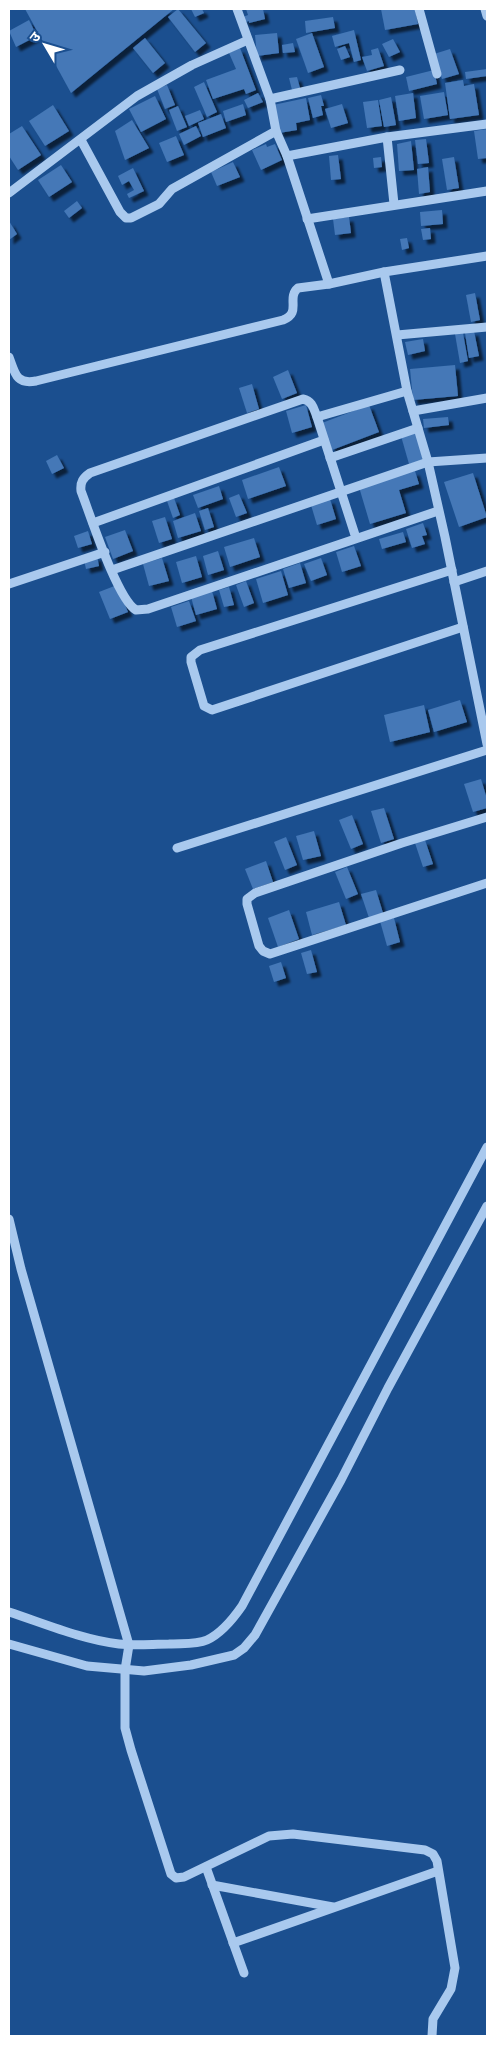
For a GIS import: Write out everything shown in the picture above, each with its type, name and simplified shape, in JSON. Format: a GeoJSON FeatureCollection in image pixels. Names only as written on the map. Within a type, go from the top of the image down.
{"type":"FeatureCollection","features":[{"type":"Feature","properties":{"kind":"street"},"geometry":{"type":"LineString","coordinates":[[237,9],[270,99],[276,131],[287,156],[329,284]]}},
{"type":"Feature","properties":{"kind":"street"},"geometry":{"type":"LineString","coordinates":[[419,9],[437,74]]}},
{"type":"Feature","properties":{"kind":"street"},"geometry":{"type":"LineString","coordinates":[[485,9],[487,16]]}},
{"type":"Feature","properties":{"kind":"street"},"geometry":{"type":"LineString","coordinates":[[9,193],[137,96],[192,64],[248,40]]}},
{"type":"Feature","properties":{"kind":"street"},"geometry":{"type":"LineString","coordinates":[[270,99],[400,70]]}},
{"type":"Feature","properties":{"kind":"street"},"geometry":{"type":"LineString","coordinates":[[287,156],[386,136],[487,124]]}},
{"type":"Feature","properties":{"kind":"street"},"geometry":{"type":"LineString","coordinates":[[80,140],[120,212],[126,218],[131,218],[159,204],[172,189],[276,131]]}},
{"type":"Feature","properties":{"kind":"street"},"geometry":{"type":"LineString","coordinates":[[386,136],[394,204]]}},
{"type":"Feature","properties":{"kind":"street"},"geometry":{"type":"LineString","coordinates":[[307,219],[487,191]]}},
{"type":"Feature","properties":{"kind":"street"},"geometry":{"type":"LineString","coordinates":[[9,357],[18,379],[24,382],[36,381],[289,318],[292,314],[294,295],[298,288],[487,256]]}},
{"type":"Feature","properties":{"kind":"street"},"geometry":{"type":"LineString","coordinates":[[384,272],[407,391],[428,462],[452,570],[487,744]]}},
{"type":"Feature","properties":{"kind":"street"},"geometry":{"type":"LineString","coordinates":[[397,336],[487,327]]}},
{"type":"Feature","properties":{"kind":"street"},"geometry":{"type":"LineString","coordinates":[[317,417],[407,391]]}},
{"type":"Feature","properties":{"kind":"street"},"geometry":{"type":"LineString","coordinates":[[413,411],[487,398]]}},
{"type":"Feature","properties":{"kind":"street"},"geometry":{"type":"LineString","coordinates":[[356,538],[317,417],[312,404],[304,399],[90,473],[83,478],[81,490],[93,523],[127,603],[136,610],[142,610],[438,511]]}},
{"type":"Feature","properties":{"kind":"street"},"geometry":{"type":"LineString","coordinates":[[330,458],[418,428]]}},
{"type":"Feature","properties":{"kind":"street"},"geometry":{"type":"LineString","coordinates":[[93,523],[324,440]]}},
{"type":"Feature","properties":{"kind":"street"},"geometry":{"type":"LineString","coordinates":[[112,570],[428,462],[487,458]]}},
{"type":"Feature","properties":{"kind":"street"},"geometry":{"type":"LineString","coordinates":[[9,584],[105,552]]}},
{"type":"Feature","properties":{"kind":"street"},"geometry":{"type":"LineString","coordinates":[[452,570],[200,650],[191,657],[191,662],[204,706],[212,710],[463,627]]}},
{"type":"Feature","properties":{"kind":"street"},"geometry":{"type":"LineString","coordinates":[[454,582],[487,571]]}},
{"type":"Feature","properties":{"kind":"street"},"geometry":{"type":"LineString","coordinates":[[177,848],[487,750]]}},
{"type":"Feature","properties":{"kind":"street"},"geometry":{"type":"LineString","coordinates":[[487,816],[402,842],[255,894],[247,899],[247,904],[259,946],[262,951],[270,954],[487,883]]}},
{"type":"Feature","properties":{"kind":"street"},"geometry":{"type":"LineString","coordinates":[[9,1612],[82,1635],[129,1645],[206,1641],[233,1620],[487,1147]]}},
{"type":"Feature","properties":{"kind":"street"},"geometry":{"type":"LineString","coordinates":[[9,1644],[87,1666],[144,1671],[219,1659],[234,1655],[244,1648],[255,1635],[342,1480],[388,1388],[487,1206]]}},
{"type":"Feature","properties":{"kind":"street"},"geometry":{"type":"LineString","coordinates":[[9,1219],[24,1278],[129,1645],[125,1670],[125,1728],[171,1874],[176,1878],[184,1877],[269,1836],[292,1834],[425,1850],[433,1854],[437,1861],[455,1968],[451,1989],[433,2019],[432,2036]]}},
{"type":"Feature","properties":{"kind":"street"},"geometry":{"type":"LineString","coordinates":[[206,1867],[244,1973]]}},
{"type":"Feature","properties":{"kind":"street"},"geometry":{"type":"LineString","coordinates":[[234,1943],[438,1870]]}},
{"type":"Feature","properties":{"kind":"street"},"geometry":{"type":"LineString","coordinates":[[212,1885],[335,1907]]}},
{"type":"Feature","properties":{"kind":"building"},"geometry":{"type":"Polygon","coordinates":[[[25,9],[174,9],[71,93],[25,9]]]}},
{"type":"Feature","properties":{"kind":"building"},"geometry":{"type":"Polygon","coordinates":[[[178,9],[206,43],[195,52],[168,17],[178,9]]]}},
{"type":"Feature","properties":{"kind":"building"},"geometry":{"type":"Polygon","coordinates":[[[191,9],[202,9],[204,13],[195,17],[191,9]]]}},
{"type":"Feature","properties":{"kind":"building"},"geometry":{"type":"Polygon","coordinates":[[[246,9],[263,9],[265,19],[249,23],[249,21],[245,22],[243,17],[248,15],[246,9]]]}},
{"type":"Feature","properties":{"kind":"building"},"geometry":{"type":"Polygon","coordinates":[[[381,9],[415,9],[418,24],[385,30],[381,9]]]}},
{"type":"Feature","properties":{"kind":"building"},"geometry":{"type":"Polygon","coordinates":[[[333,17],[335,28],[306,33],[305,21],[333,17]]]}},
{"type":"Feature","properties":{"kind":"building"},"geometry":{"type":"Polygon","coordinates":[[[29,20],[37,36],[16,47],[9,31],[29,20]]]}},
{"type":"Feature","properties":{"kind":"building"},"geometry":{"type":"Polygon","coordinates":[[[354,30],[361,60],[354,62],[349,43],[335,47],[332,36],[354,30]]]}},
{"type":"Feature","properties":{"kind":"building"},"geometry":{"type":"Polygon","coordinates":[[[277,33],[279,53],[257,56],[255,35],[277,33]]]}},
{"type":"Feature","properties":{"kind":"building"},"geometry":{"type":"Polygon","coordinates":[[[312,33],[324,67],[308,73],[296,39],[312,33]]]}},
{"type":"Feature","properties":{"kind":"building"},"geometry":{"type":"Polygon","coordinates":[[[145,38],[165,63],[153,73],[133,48],[145,38]]]}},
{"type":"Feature","properties":{"kind":"building"},"geometry":{"type":"Polygon","coordinates":[[[393,39],[400,52],[389,57],[382,44],[393,39]]]}},
{"type":"Feature","properties":{"kind":"building"},"geometry":{"type":"Polygon","coordinates":[[[293,43],[295,52],[283,53],[282,45],[293,43]]]}},
{"type":"Feature","properties":{"kind":"building"},"geometry":{"type":"Polygon","coordinates":[[[345,46],[350,57],[341,60],[337,49],[345,46]]]}},
{"type":"Feature","properties":{"kind":"building"},"geometry":{"type":"Polygon","coordinates":[[[240,48],[256,90],[246,94],[244,89],[213,99],[206,80],[236,69],[229,53],[240,48]]]}},
{"type":"Feature","properties":{"kind":"building"},"geometry":{"type":"Polygon","coordinates":[[[378,48],[384,66],[367,71],[362,57],[372,55],[371,50],[378,48]]]}},
{"type":"Feature","properties":{"kind":"building"},"geometry":{"type":"Polygon","coordinates":[[[450,49],[459,74],[442,79],[434,54],[450,49]]]}},
{"type":"Feature","properties":{"kind":"building"},"geometry":{"type":"Polygon","coordinates":[[[487,69],[487,76],[466,79],[465,72],[487,69]]]}},
{"type":"Feature","properties":{"kind":"building"},"geometry":{"type":"Polygon","coordinates":[[[434,70],[437,84],[409,91],[406,77],[434,70]]]}},
{"type":"Feature","properties":{"kind":"building"},"geometry":{"type":"Polygon","coordinates":[[[297,77],[300,88],[292,90],[289,78],[297,77]]]}},
{"type":"Feature","properties":{"kind":"building"},"geometry":{"type":"Polygon","coordinates":[[[463,80],[464,86],[474,84],[479,115],[450,119],[445,83],[463,80]]]}},
{"type":"Feature","properties":{"kind":"building"},"geometry":{"type":"Polygon","coordinates":[[[204,82],[217,112],[207,117],[194,87],[204,82]]]}},
{"type":"Feature","properties":{"kind":"building"},"geometry":{"type":"Polygon","coordinates":[[[167,85],[175,105],[165,109],[157,89],[167,85]]]}},
{"type":"Feature","properties":{"kind":"building"},"geometry":{"type":"Polygon","coordinates":[[[444,92],[448,115],[424,119],[420,96],[444,92]]]}},
{"type":"Feature","properties":{"kind":"building"},"geometry":{"type":"Polygon","coordinates":[[[258,93],[263,102],[248,108],[244,100],[258,93]]]}},
{"type":"Feature","properties":{"kind":"building"},"geometry":{"type":"Polygon","coordinates":[[[413,93],[416,118],[399,121],[395,96],[413,93]]]}},
{"type":"Feature","properties":{"kind":"building"},"geometry":{"type":"Polygon","coordinates":[[[321,95],[324,106],[321,106],[323,115],[313,118],[308,98],[321,95]]]}},
{"type":"Feature","properties":{"kind":"building"},"geometry":{"type":"Polygon","coordinates":[[[155,96],[166,119],[141,132],[129,109],[155,96]]]}},
{"type":"Feature","properties":{"kind":"building"},"geometry":{"type":"Polygon","coordinates":[[[391,97],[396,125],[384,127],[379,100],[391,97]]]}},
{"type":"Feature","properties":{"kind":"building"},"geometry":{"type":"Polygon","coordinates":[[[306,98],[310,120],[296,123],[297,130],[279,133],[273,105],[306,98]]]}},
{"type":"Feature","properties":{"kind":"building"},"geometry":{"type":"Polygon","coordinates":[[[378,100],[382,126],[367,128],[363,102],[378,100]]]}},
{"type":"Feature","properties":{"kind":"building"},"geometry":{"type":"Polygon","coordinates":[[[243,104],[246,115],[226,122],[223,111],[243,104]]]}},
{"type":"Feature","properties":{"kind":"building"},"geometry":{"type":"Polygon","coordinates":[[[342,104],[348,123],[331,128],[325,109],[342,104]]]}},
{"type":"Feature","properties":{"kind":"building"},"geometry":{"type":"Polygon","coordinates":[[[53,105],[69,131],[45,146],[29,121],[53,105]]]}},
{"type":"Feature","properties":{"kind":"building"},"geometry":{"type":"Polygon","coordinates":[[[178,106],[187,127],[177,131],[169,110],[178,106]]]}},
{"type":"Feature","properties":{"kind":"building"},"geometry":{"type":"Polygon","coordinates":[[[200,110],[204,119],[189,126],[185,116],[200,110]]]}},
{"type":"Feature","properties":{"kind":"building"},"geometry":{"type":"Polygon","coordinates":[[[221,114],[226,128],[203,137],[198,123],[221,114]]]}},
{"type":"Feature","properties":{"kind":"building"},"geometry":{"type":"Polygon","coordinates":[[[132,120],[149,148],[125,160],[115,131],[132,120]]]}},
{"type":"Feature","properties":{"kind":"building"},"geometry":{"type":"Polygon","coordinates":[[[22,126],[41,155],[18,170],[9,156],[9,134],[22,126]]]}},
{"type":"Feature","properties":{"kind":"building"},"geometry":{"type":"Polygon","coordinates":[[[196,126],[201,136],[184,145],[179,134],[196,126]]]}},
{"type":"Feature","properties":{"kind":"building"},"geometry":{"type":"Polygon","coordinates":[[[487,129],[487,158],[478,159],[474,131],[487,129]]]}},
{"type":"Feature","properties":{"kind":"building"},"geometry":{"type":"Polygon","coordinates":[[[176,136],[184,155],[167,162],[159,143],[176,136]]]}},
{"type":"Feature","properties":{"kind":"building"},"geometry":{"type":"Polygon","coordinates":[[[426,139],[429,163],[418,164],[415,140],[426,139]]]}},
{"type":"Feature","properties":{"kind":"building"},"geometry":{"type":"Polygon","coordinates":[[[411,141],[414,170],[399,171],[397,144],[411,141]]]}},
{"type":"Feature","properties":{"kind":"building"},"geometry":{"type":"Polygon","coordinates":[[[266,144],[267,147],[275,144],[282,160],[261,170],[252,150],[266,144]]]}},
{"type":"Feature","properties":{"kind":"building"},"geometry":{"type":"Polygon","coordinates":[[[338,155],[341,179],[331,180],[329,156],[338,155]]]}},
{"type":"Feature","properties":{"kind":"building"},"geometry":{"type":"Polygon","coordinates":[[[381,157],[382,167],[374,168],[373,158],[381,157]]]}},
{"type":"Feature","properties":{"kind":"building"},"geometry":{"type":"Polygon","coordinates":[[[454,157],[459,188],[447,190],[442,159],[454,157]]]}},
{"type":"Feature","properties":{"kind":"building"},"geometry":{"type":"Polygon","coordinates":[[[233,162],[240,177],[217,186],[211,172],[233,162]]]}},
{"type":"Feature","properties":{"kind":"building"},"geometry":{"type":"Polygon","coordinates":[[[61,165],[72,182],[49,197],[38,180],[61,165]]]}},
{"type":"Feature","properties":{"kind":"building"},"geometry":{"type":"Polygon","coordinates":[[[428,167],[430,192],[419,194],[417,169],[428,167]]]}},
{"type":"Feature","properties":{"kind":"building"},"geometry":{"type":"Polygon","coordinates":[[[133,168],[144,191],[129,198],[127,194],[134,190],[129,181],[122,185],[118,176],[133,168]]]}},
{"type":"Feature","properties":{"kind":"building"},"geometry":{"type":"Polygon","coordinates":[[[77,201],[82,208],[69,218],[64,211],[77,201]]]}},
{"type":"Feature","properties":{"kind":"building"},"geometry":{"type":"Polygon","coordinates":[[[442,210],[443,224],[421,226],[420,212],[442,210]]]}},
{"type":"Feature","properties":{"kind":"building"},"geometry":{"type":"Polygon","coordinates":[[[349,217],[351,233],[335,235],[333,219],[349,217]]]}},
{"type":"Feature","properties":{"kind":"building"},"geometry":{"type":"Polygon","coordinates":[[[9,221],[17,234],[9,240],[9,221]]]}},
{"type":"Feature","properties":{"kind":"building"},"geometry":{"type":"Polygon","coordinates":[[[430,228],[431,239],[423,240],[421,229],[430,228]]]}},
{"type":"Feature","properties":{"kind":"building"},"geometry":{"type":"Polygon","coordinates":[[[407,238],[409,248],[402,250],[400,239],[407,238]]]}},
{"type":"Feature","properties":{"kind":"building"},"geometry":{"type":"Polygon","coordinates":[[[475,293],[480,320],[471,322],[466,295],[475,293]]]}},
{"type":"Feature","properties":{"kind":"building"},"geometry":{"type":"Polygon","coordinates":[[[474,331],[479,356],[469,358],[465,333],[474,331]]]}},
{"type":"Feature","properties":{"kind":"building"},"geometry":{"type":"Polygon","coordinates":[[[463,333],[468,361],[460,363],[455,334],[463,333]]]}},
{"type":"Feature","properties":{"kind":"building"},"geometry":{"type":"Polygon","coordinates":[[[423,339],[425,351],[408,355],[405,342],[423,339]]]}},
{"type":"Feature","properties":{"kind":"building"},"geometry":{"type":"Polygon","coordinates":[[[455,365],[458,396],[413,400],[410,369],[455,365]]]}},
{"type":"Feature","properties":{"kind":"building"},"geometry":{"type":"Polygon","coordinates":[[[288,370],[297,393],[282,399],[273,377],[288,370]]]}},
{"type":"Feature","properties":{"kind":"building"},"geometry":{"type":"Polygon","coordinates":[[[252,384],[259,409],[247,413],[239,388],[252,384]]]}},
{"type":"Feature","properties":{"kind":"building"},"geometry":{"type":"Polygon","coordinates":[[[306,405],[312,427],[292,433],[286,411],[306,405]]]}},
{"type":"Feature","properties":{"kind":"building"},"geometry":{"type":"Polygon","coordinates":[[[369,405],[379,432],[332,450],[322,423],[369,405]]]}},
{"type":"Feature","properties":{"kind":"building"},"geometry":{"type":"Polygon","coordinates":[[[448,417],[449,425],[424,428],[423,419],[448,417]]]}},
{"type":"Feature","properties":{"kind":"building"},"geometry":{"type":"Polygon","coordinates":[[[416,432],[423,460],[409,464],[401,436],[416,432]]]}},
{"type":"Feature","properties":{"kind":"building"},"geometry":{"type":"Polygon","coordinates":[[[57,455],[64,468],[52,474],[46,461],[57,455]]]}},
{"type":"Feature","properties":{"kind":"building"},"geometry":{"type":"Polygon","coordinates":[[[279,467],[286,486],[248,499],[242,480],[279,467]]]}},
{"type":"Feature","properties":{"kind":"building"},"geometry":{"type":"Polygon","coordinates":[[[415,471],[419,484],[399,490],[406,513],[370,524],[359,487],[415,471]]]}},
{"type":"Feature","properties":{"kind":"building"},"geometry":{"type":"Polygon","coordinates":[[[473,473],[487,517],[459,527],[444,482],[473,473]]]}},
{"type":"Feature","properties":{"kind":"building"},"geometry":{"type":"Polygon","coordinates":[[[219,486],[223,499],[198,508],[193,495],[219,486]]]}},
{"type":"Feature","properties":{"kind":"building"},"geometry":{"type":"Polygon","coordinates":[[[239,494],[247,513],[236,517],[229,498],[239,494]]]}},
{"type":"Feature","properties":{"kind":"building"},"geometry":{"type":"Polygon","coordinates":[[[174,498],[180,515],[173,518],[167,501],[174,498]]]}},
{"type":"Feature","properties":{"kind":"building"},"geometry":{"type":"Polygon","coordinates":[[[330,499],[336,519],[317,525],[311,505],[330,499]]]}},
{"type":"Feature","properties":{"kind":"building"},"geometry":{"type":"Polygon","coordinates":[[[208,508],[214,527],[205,530],[199,511],[208,508]]]}},
{"type":"Feature","properties":{"kind":"building"},"geometry":{"type":"Polygon","coordinates":[[[195,513],[201,531],[178,538],[173,521],[195,513]]]}},
{"type":"Feature","properties":{"kind":"building"},"geometry":{"type":"Polygon","coordinates":[[[165,517],[172,539],[159,543],[152,521],[165,517]]]}},
{"type":"Feature","properties":{"kind":"building"},"geometry":{"type":"Polygon","coordinates":[[[423,523],[427,535],[422,536],[425,544],[412,548],[406,529],[423,523]]]}},
{"type":"Feature","properties":{"kind":"building"},"geometry":{"type":"Polygon","coordinates":[[[125,530],[133,551],[113,559],[105,537],[125,530]]]}},
{"type":"Feature","properties":{"kind":"building"},"geometry":{"type":"Polygon","coordinates":[[[88,531],[92,544],[78,548],[74,536],[88,531]]]}},
{"type":"Feature","properties":{"kind":"building"},"geometry":{"type":"Polygon","coordinates":[[[403,532],[406,542],[382,549],[379,539],[403,532]]]}},
{"type":"Feature","properties":{"kind":"building"},"geometry":{"type":"Polygon","coordinates":[[[254,538],[260,557],[230,567],[224,547],[254,538]]]}},
{"type":"Feature","properties":{"kind":"building"},"geometry":{"type":"Polygon","coordinates":[[[354,546],[361,566],[342,572],[336,552],[354,546]]]}},
{"type":"Feature","properties":{"kind":"building"},"geometry":{"type":"Polygon","coordinates":[[[218,551],[224,570],[208,575],[203,556],[218,551]]]}},
{"type":"Feature","properties":{"kind":"building"},"geometry":{"type":"Polygon","coordinates":[[[97,556],[99,566],[86,569],[84,560],[97,556]]]}},
{"type":"Feature","properties":{"kind":"building"},"geometry":{"type":"Polygon","coordinates":[[[196,556],[202,577],[182,583],[176,562],[196,556]]]}},
{"type":"Feature","properties":{"kind":"building"},"geometry":{"type":"Polygon","coordinates":[[[162,558],[169,581],[149,586],[143,564],[162,558]]]}},
{"type":"Feature","properties":{"kind":"building"},"geometry":{"type":"Polygon","coordinates":[[[321,558],[327,575],[311,581],[304,564],[321,558]]]}},
{"type":"Feature","properties":{"kind":"building"},"geometry":{"type":"Polygon","coordinates":[[[300,563],[306,583],[289,588],[283,569],[300,563]]]}},
{"type":"Feature","properties":{"kind":"building"},"geometry":{"type":"Polygon","coordinates":[[[281,571],[288,595],[263,603],[256,579],[281,571]]]}},
{"type":"Feature","properties":{"kind":"building"},"geometry":{"type":"Polygon","coordinates":[[[246,581],[254,603],[244,607],[236,585],[246,581]]]}},
{"type":"Feature","properties":{"kind":"building"},"geometry":{"type":"Polygon","coordinates":[[[117,585],[128,612],[110,619],[99,592],[117,585]]]}},
{"type":"Feature","properties":{"kind":"building"},"geometry":{"type":"Polygon","coordinates":[[[229,587],[234,605],[224,607],[219,590],[229,587]]]}},
{"type":"Feature","properties":{"kind":"building"},"geometry":{"type":"Polygon","coordinates":[[[212,591],[217,609],[196,615],[191,597],[212,591]]]}},
{"type":"Feature","properties":{"kind":"building"},"geometry":{"type":"Polygon","coordinates":[[[189,601],[196,621],[177,627],[171,607],[189,601]]]}},
{"type":"Feature","properties":{"kind":"building"},"geometry":{"type":"Polygon","coordinates":[[[460,700],[467,722],[434,732],[428,710],[460,700]]]}},
{"type":"Feature","properties":{"kind":"building"},"geometry":{"type":"Polygon","coordinates":[[[424,705],[430,732],[390,742],[384,715],[424,705]]]}},
{"type":"Feature","properties":{"kind":"building"},"geometry":{"type":"Polygon","coordinates":[[[481,779],[487,799],[487,808],[473,812],[464,784],[481,779]]]}},
{"type":"Feature","properties":{"kind":"building"},"geometry":{"type":"Polygon","coordinates":[[[384,808],[394,839],[381,843],[371,811],[384,808]]]}},
{"type":"Feature","properties":{"kind":"building"},"geometry":{"type":"Polygon","coordinates":[[[352,815],[363,844],[351,849],[339,820],[352,815]]]}},
{"type":"Feature","properties":{"kind":"building"},"geometry":{"type":"Polygon","coordinates":[[[314,831],[321,856],[303,860],[296,836],[314,831]]]}},
{"type":"Feature","properties":{"kind":"building"},"geometry":{"type":"Polygon","coordinates":[[[286,837],[297,865],[285,870],[274,842],[286,837]]]}},
{"type":"Feature","properties":{"kind":"building"},"geometry":{"type":"Polygon","coordinates":[[[425,840],[433,864],[423,867],[415,843],[425,840]]]}},
{"type":"Feature","properties":{"kind":"building"},"geometry":{"type":"Polygon","coordinates":[[[266,861],[273,882],[253,889],[245,869],[266,861]]]}},
{"type":"Feature","properties":{"kind":"building"},"geometry":{"type":"Polygon","coordinates":[[[347,867],[358,894],[346,899],[335,872],[347,867]]]}},
{"type":"Feature","properties":{"kind":"building"},"geometry":{"type":"Polygon","coordinates":[[[376,890],[383,913],[369,918],[361,894],[376,890]]]}},
{"type":"Feature","properties":{"kind":"building"},"geometry":{"type":"Polygon","coordinates":[[[339,902],[346,925],[312,935],[306,912],[339,902]]]}},
{"type":"Feature","properties":{"kind":"building"},"geometry":{"type":"Polygon","coordinates":[[[289,910],[299,939],[278,947],[268,918],[289,910]]]}},
{"type":"Feature","properties":{"kind":"building"},"geometry":{"type":"Polygon","coordinates":[[[394,918],[400,942],[387,946],[380,921],[394,918]]]}},
{"type":"Feature","properties":{"kind":"building"},"geometry":{"type":"Polygon","coordinates":[[[311,950],[317,972],[307,974],[301,953],[311,950]]]}},
{"type":"Feature","properties":{"kind":"building"},"geometry":{"type":"Polygon","coordinates":[[[281,962],[286,978],[274,982],[269,966],[281,962]]]}}]}
